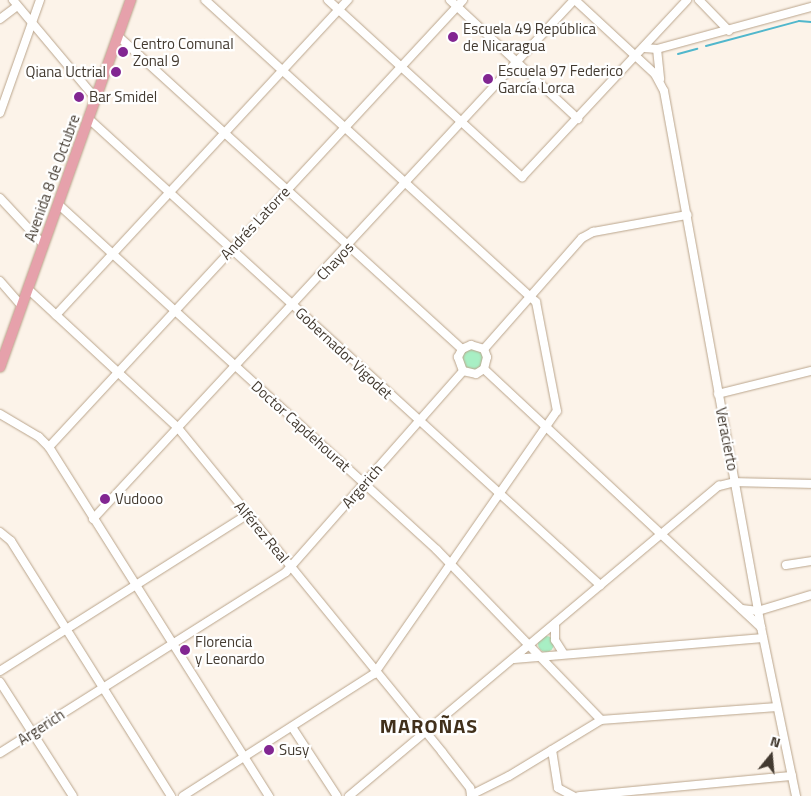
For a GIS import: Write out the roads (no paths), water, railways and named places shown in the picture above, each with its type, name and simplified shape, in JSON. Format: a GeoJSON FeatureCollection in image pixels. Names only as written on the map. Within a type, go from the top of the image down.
{"type":"FeatureCollection","features":[{"type":"Feature","properties":{"kind":"main road","name":"Avenida 8 de Octubre"},"geometry":{"type":"LineString","coordinates":[[0,366],[89,119],[128,1]]}},
{"type":"Feature","properties":{"kind":"street"},"geometry":{"type":"LineString","coordinates":[[0,114],[40,0]]}},
{"type":"Feature","properties":{"kind":"street"},"geometry":{"type":"LineString","coordinates":[[182,796],[376,672],[557,410],[539,308],[529,296],[205,0]]}},
{"type":"Feature","properties":{"kind":"street"},"geometry":{"type":"LineString","coordinates":[[328,0],[522,177],[636,58],[687,0]]}},
{"type":"Feature","properties":{"kind":"street"},"geometry":{"type":"LineString","coordinates":[[56,315],[168,191],[348,0]]}},
{"type":"Feature","properties":{"kind":"street"},"geometry":{"type":"LineString","coordinates":[[450,0],[460,3],[578,119]]}},
{"type":"Feature","properties":{"kind":"street"},"geometry":{"type":"LineString","coordinates":[[574,0],[660,81]]}},
{"type":"Feature","properties":{"kind":"street","name":"Chayos"},"geometry":{"type":"LineString","coordinates":[[92,519],[293,306],[574,0]]}},
{"type":"Feature","properties":{"kind":"street"},"geometry":{"type":"LineString","coordinates":[[699,0],[729,31]]}},
{"type":"Feature","properties":{"kind":"street"},"geometry":{"type":"LineString","coordinates":[[0,19],[15,3],[96,99]]}},
{"type":"Feature","properties":{"kind":"street","name":"Andrés Latorre"},"geometry":{"type":"LineString","coordinates":[[48,447],[399,66],[460,3]]}},
{"type":"Feature","properties":{"kind":"street"},"geometry":{"type":"LineString","coordinates":[[644,48],[657,49],[811,8]]}},
{"type":"Feature","properties":{"kind":"street"},"geometry":{"type":"LineString","coordinates":[[118,36],[288,188],[462,349]]}},
{"type":"Feature","properties":{"kind":"street","name":"Veracierto"},"geometry":{"type":"LineString","coordinates":[[657,49],[660,81],[687,216],[763,638],[796,796]]}},
{"type":"Feature","properties":{"kind":"street","name":"Gobernador Vigodet"},"geometry":{"type":"LineString","coordinates":[[89,119],[600,586]]}},
{"type":"Feature","properties":{"kind":"street"},"geometry":{"type":"LineString","coordinates":[[0,198],[44,245]]}},
{"type":"Feature","properties":{"kind":"street","name":"Doctor Capdehourat"},"geometry":{"type":"LineString","coordinates":[[58,204],[450,563],[601,720]]}},
{"type":"Feature","properties":{"kind":"street"},"geometry":{"type":"LineString","coordinates":[[484,349],[578,241],[589,234],[687,216]]}},
{"type":"Feature","properties":{"kind":"street"},"geometry":{"type":"LineString","coordinates":[[0,281],[22,306]]}},
{"type":"Feature","properties":{"kind":"street","name":"Alférez Real"},"geometry":{"type":"LineString","coordinates":[[28,289],[119,371],[178,428],[470,788],[471,796]]}},
{"type":"Feature","properties":{"kind":"street"},"geometry":{"type":"LineString","coordinates":[[471,345],[484,349],[487,357],[484,369],[476,374],[463,371],[458,362],[462,349],[471,345]]}},
{"type":"Feature","properties":{"kind":"street"},"geometry":{"type":"LineString","coordinates":[[484,369],[761,627]]}},
{"type":"Feature","properties":{"kind":"street","name":"Argerich"},"geometry":{"type":"LineString","coordinates":[[0,753],[292,568],[463,371]]}},
{"type":"Feature","properties":{"kind":"street"},"geometry":{"type":"LineString","coordinates":[[718,394],[811,371]]}},
{"type":"Feature","properties":{"kind":"street"},"geometry":{"type":"LineString","coordinates":[[0,414],[39,437],[48,447],[269,796]]}},
{"type":"Feature","properties":{"kind":"street"},"geometry":{"type":"LineString","coordinates":[[349,796],[719,486],[735,482],[811,484]]}},
{"type":"Feature","properties":{"kind":"street"},"geometry":{"type":"LineString","coordinates":[[0,671],[247,514]]}},
{"type":"Feature","properties":{"kind":"street"},"geometry":{"type":"LineString","coordinates":[[0,532],[11,541],[171,796]]}},
{"type":"Feature","properties":{"kind":"street"},"geometry":{"type":"LineString","coordinates":[[786,565],[811,561]]}},
{"type":"Feature","properties":{"kind":"street"},"geometry":{"type":"LineString","coordinates":[[742,609],[758,611],[811,596]]}},
{"type":"Feature","properties":{"kind":"street"},"geometry":{"type":"LineString","coordinates":[[555,624],[556,640],[563,653]]}},
{"type":"Feature","properties":{"kind":"street"},"geometry":{"type":"LineString","coordinates":[[513,659],[563,653],[763,638]]}},
{"type":"Feature","properties":{"kind":"street"},"geometry":{"type":"LineString","coordinates":[[0,682],[73,796]]}},
{"type":"Feature","properties":{"kind":"street"},"geometry":{"type":"LineString","coordinates":[[471,796],[601,720],[777,707]]}},
{"type":"Feature","properties":{"kind":"street"},"geometry":{"type":"LineString","coordinates":[[292,727],[337,796]]}},
{"type":"Feature","properties":{"kind":"street"},"geometry":{"type":"LineString","coordinates":[[552,750],[558,788],[573,796]]}},
{"type":"Feature","properties":{"kind":"street"},"geometry":{"type":"LineString","coordinates":[[579,796],[792,776]]}},
{"type":"Feature","properties":{"kind":"waterway"},"geometry":{"type":"LineString","coordinates":[[706,46],[799,21],[811,22]]}},
{"type":"Feature","properties":{"kind":"waterway"},"geometry":{"type":"LineString","coordinates":[[678,54],[697,49]]}},
{"type":"Feature","properties":{"kind":"place","name":"Escuela 49 República de Nicaragua"},"geometry":{"type":"Point","coordinates":[453,37]}},
{"type":"Feature","properties":{"kind":"place","name":"Centro Comunal Zonal 9"},"geometry":{"type":"Point","coordinates":[123,52]}},
{"type":"Feature","properties":{"kind":"place","name":"Qiana Uctrial"},"geometry":{"type":"Point","coordinates":[116,72]}},
{"type":"Feature","properties":{"kind":"place","name":"Escuela 97 Federico García Lorca"},"geometry":{"type":"Point","coordinates":[488,79]}},
{"type":"Feature","properties":{"kind":"place","name":"Bar Smidel"},"geometry":{"type":"Point","coordinates":[79,97]}},
{"type":"Feature","properties":{"kind":"place","name":"Vudooo"},"geometry":{"type":"Point","coordinates":[105,499]}},
{"type":"Feature","properties":{"kind":"place","name":"Florencia y Leonardo"},"geometry":{"type":"Point","coordinates":[185,650]}},
{"type":"Feature","properties":{"kind":"place","name":"Susy"},"geometry":{"type":"Point","coordinates":[269,750]}},
{"type":"Feature","properties":{"kind":"district","name":"MAROÑAS"},"geometry":{"type":"Point","coordinates":[429,725]}}]}
